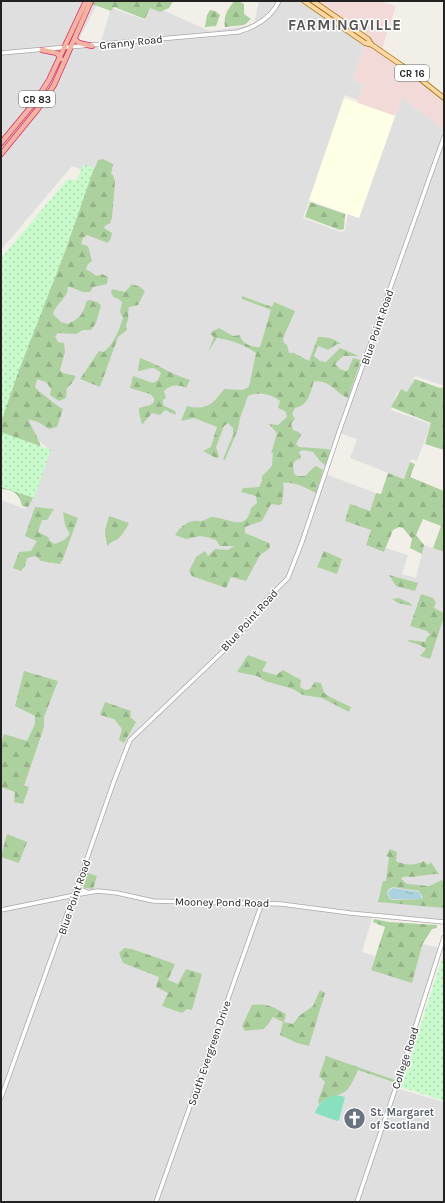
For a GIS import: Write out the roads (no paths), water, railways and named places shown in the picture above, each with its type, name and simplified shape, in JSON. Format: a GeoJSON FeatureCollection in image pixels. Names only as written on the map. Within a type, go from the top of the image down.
{"type":"FeatureCollection","features":[{"type":"Feature","properties":{"kind":"highway","name":"CR 83"},"geometry":{"type":"LineString","coordinates":[[1,143],[40,95],[60,59],[86,1]]}},
{"type":"Feature","properties":{"kind":"highway","name":"CR 83"},"geometry":{"type":"LineString","coordinates":[[1,154],[32,117],[57,79],[91,1]]}},
{"type":"Feature","properties":{"kind":"highway"},"geometry":{"type":"LineString","coordinates":[[75,39],[79,43],[92,46]]}},
{"type":"Feature","properties":{"kind":"highway"},"geometry":{"type":"LineString","coordinates":[[42,50],[57,53],[60,59]]}},
{"type":"Feature","properties":{"kind":"main road","name":"CR 16"},"geometry":{"type":"LineString","coordinates":[[304,1],[365,43],[372,44]]}},
{"type":"Feature","properties":{"kind":"main road","name":"CR 16"},"geometry":{"type":"LineString","coordinates":[[313,1],[368,39],[372,44],[410,71],[444,98]]}},
{"type":"Feature","properties":{"kind":"street","name":"Granny Road"},"geometry":{"type":"LineString","coordinates":[[1,53],[238,32],[259,24],[270,14],[279,1]]}},
{"type":"Feature","properties":{"kind":"street","name":"Blue Point Road"},"geometry":{"type":"LineString","coordinates":[[1,1098],[114,780],[130,740],[236,639],[267,599],[288,578],[444,137]]}},
{"type":"Feature","properties":{"kind":"street"},"geometry":{"type":"LineString","coordinates":[[78,884],[81,889],[88,892]]}},
{"type":"Feature","properties":{"kind":"street","name":"Mooney Pond Road"},"geometry":{"type":"LineString","coordinates":[[1,910],[88,892],[117,893],[153,901],[281,904],[403,919],[444,922]]}},
{"type":"Feature","properties":{"kind":"street"},"geometry":{"type":"LineString","coordinates":[[63,898],[70,900],[71,904]]}},
{"type":"Feature","properties":{"kind":"street","name":"South Evergreen Drive"},"geometry":{"type":"LineString","coordinates":[[156,1202],[262,903]]}},
{"type":"Feature","properties":{"kind":"street","name":"College Road"},"geometry":{"type":"LineString","coordinates":[[357,1202],[398,1081],[444,937]]}},
{"type":"Feature","properties":{"kind":"water"},"geometry":{"type":"Polygon","coordinates":[[[393,888],[419,892],[422,899],[392,899],[389,897],[388,892],[393,888]]]}},
{"type":"Feature","properties":{"kind":"place","name":"St. Margaret of Scotland"},"geometry":{"type":"Point","coordinates":[354,1118]}},
{"type":"Feature","properties":{"kind":"district","name":"FARMINGVILLE"},"geometry":{"type":"Point","coordinates":[345,25]}}]}
